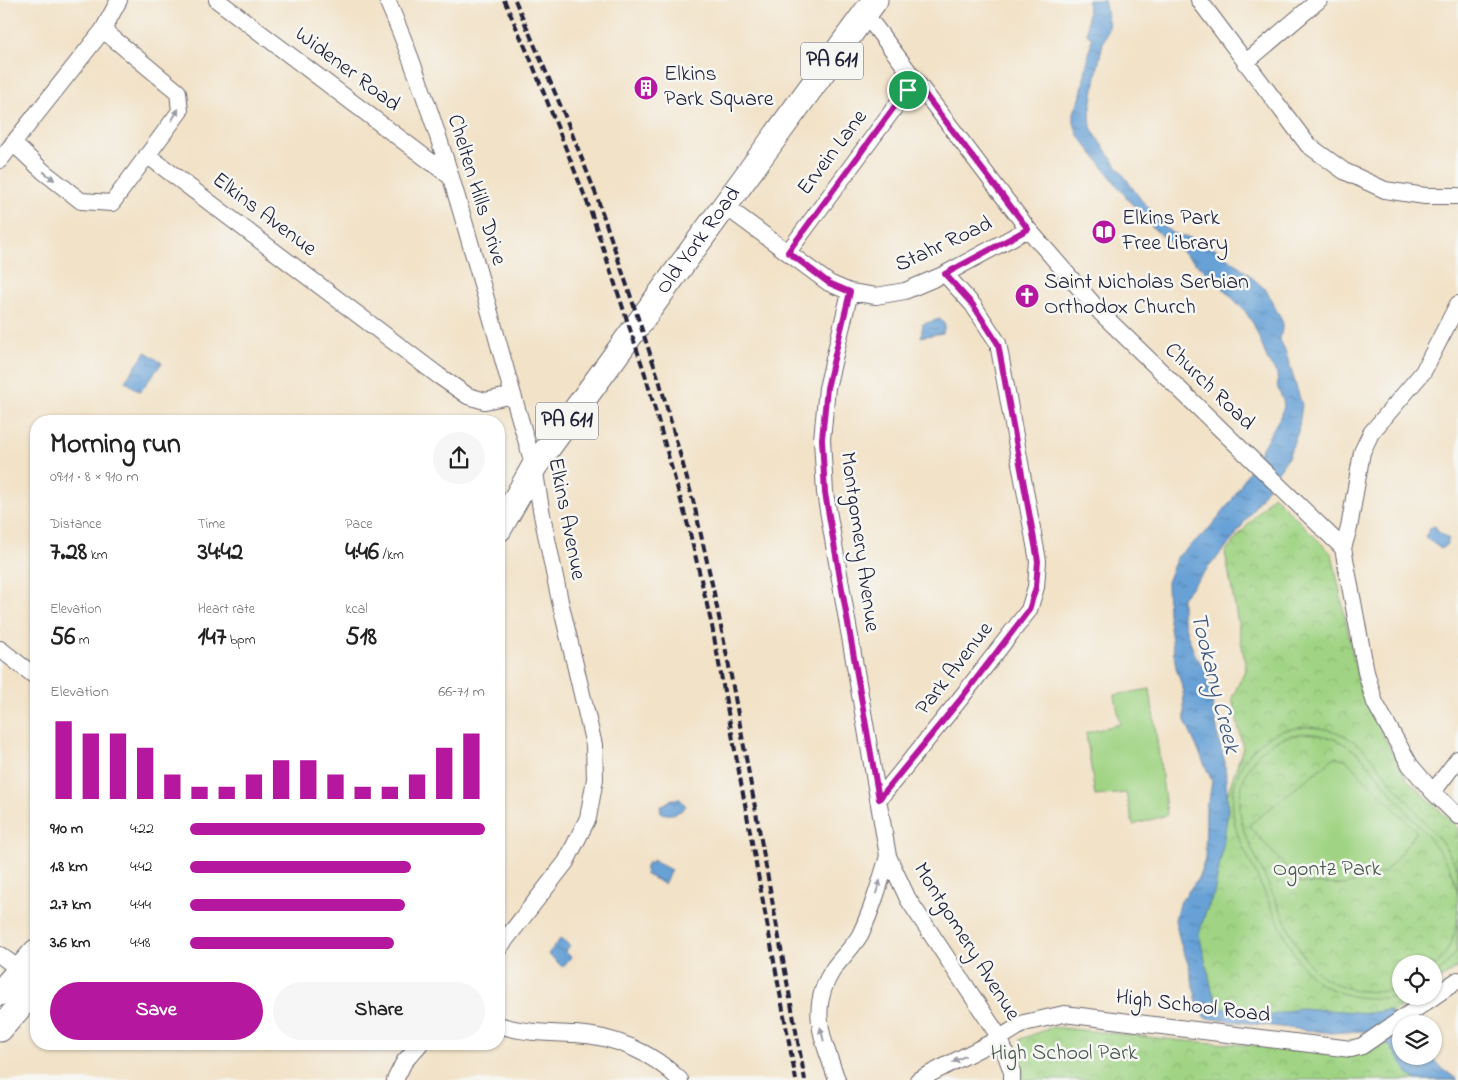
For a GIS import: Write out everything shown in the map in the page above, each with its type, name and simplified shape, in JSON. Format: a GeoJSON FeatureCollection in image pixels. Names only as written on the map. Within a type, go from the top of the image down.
{"type":"FeatureCollection","features":[{"type":"Feature","properties":{"kind":"highway","name":"Old York Road"},"geometry":{"type":"LineString","coordinates":[[505,518],[534,467],[874,5]]}},
{"type":"Feature","properties":{"kind":"highway","name":"Old York Road"},"geometry":{"type":"LineString","coordinates":[[505,498],[534,467]]}},
{"type":"Feature","properties":{"kind":"highway"},"geometry":{"type":"LineString","coordinates":[[0,993],[30,974]]}},
{"type":"Feature","properties":{"kind":"highway"},"geometry":{"type":"LineString","coordinates":[[0,1029],[30,976]]}},
{"type":"Feature","properties":{"kind":"street"},"geometry":{"type":"LineString","coordinates":[[0,160],[103,30],[119,0]]}},
{"type":"Feature","properties":{"kind":"street","name":"Widener Road"},"geometry":{"type":"LineString","coordinates":[[217,0],[451,176]]}},
{"type":"Feature","properties":{"kind":"street","name":"Chelten Hills Drive"},"geometry":{"type":"LineString","coordinates":[[387,0],[399,27],[451,176],[513,395]]}},
{"type":"Feature","properties":{"kind":"street"},"geometry":{"type":"LineString","coordinates":[[1199,0],[1308,146],[1344,171],[1385,190],[1425,196],[1458,196]]}},
{"type":"Feature","properties":{"kind":"street"},"geometry":{"type":"LineString","coordinates":[[1245,63],[1319,0]]}},
{"type":"Feature","properties":{"kind":"street","name":"Church Road"},"geometry":{"type":"LineString","coordinates":[[874,5],[914,80],[1028,229],[1101,313],[1343,548]]}},
{"type":"Feature","properties":{"kind":"street"},"geometry":{"type":"LineString","coordinates":[[13,143],[44,172],[81,201],[112,203],[180,111],[178,92],[103,30]]}},
{"type":"Feature","properties":{"kind":"street","name":"Ervein Lane"},"geometry":{"type":"LineString","coordinates":[[788,252],[914,80]]}},
{"type":"Feature","properties":{"kind":"street","name":"Elkins Avenue"},"geometry":{"type":"LineString","coordinates":[[147,155],[468,396],[485,401],[513,395],[534,467],[560,601],[594,745],[595,780],[588,818],[566,862],[505,940]]}},
{"type":"Feature","properties":{"kind":"street","name":"Stahr Road"},"geometry":{"type":"LineString","coordinates":[[725,206],[829,283],[850,292],[876,296],[905,291],[945,274],[1028,229]]}},
{"type":"Feature","properties":{"kind":"street","name":"Park Avenue"},"geometry":{"type":"LineString","coordinates":[[879,799],[960,700],[1029,610],[1036,587],[1038,561],[998,344],[973,305],[945,274]]}},
{"type":"Feature","properties":{"kind":"street","name":"Montgomery Avenue"},"geometry":{"type":"LineString","coordinates":[[850,292],[827,388],[822,439],[825,493],[879,799]]}},
{"type":"Feature","properties":{"kind":"street"},"geometry":{"type":"LineString","coordinates":[[1458,304],[1423,372],[1371,432],[1362,452],[1343,548],[1366,672],[1375,703],[1410,765],[1433,792],[1458,816]]}},
{"type":"Feature","properties":{"kind":"street"},"geometry":{"type":"LineString","coordinates":[[0,650],[30,672]]}},
{"type":"Feature","properties":{"kind":"street"},"geometry":{"type":"LineString","coordinates":[[1433,792],[1458,759]]}},
{"type":"Feature","properties":{"kind":"street"},"geometry":{"type":"LineString","coordinates":[[837,1080],[822,1036],[819,1020],[819,1003],[825,984],[834,967],[859,936],[875,898],[888,856],[879,799]]}},
{"type":"Feature","properties":{"kind":"street","name":"Montgomery Avenue"},"geometry":{"type":"LineString","coordinates":[[888,856],[908,899],[1000,1038],[1012,1072],[1012,1080]]}},
{"type":"Feature","properties":{"kind":"street"},"geometry":{"type":"LineString","coordinates":[[0,955],[30,972]]}},
{"type":"Feature","properties":{"kind":"street","name":"High School Road"},"geometry":{"type":"LineString","coordinates":[[918,1080],[1000,1038],[1024,1023],[1064,1014],[1351,1049],[1362,1046],[1458,980]]}},
{"type":"Feature","properties":{"kind":"street"},"geometry":{"type":"LineString","coordinates":[[505,1027],[543,1033],[577,1034],[607,1038],[631,1047],[656,1060],[680,1080]]}},
{"type":"Feature","properties":{"kind":"street"},"geometry":{"type":"LineString","coordinates":[[395,1080],[404,1062],[415,1050]]}},
{"type":"Feature","properties":{"kind":"green space","name":"Ogontz Park"},"geometry":{"type":"Polygon","coordinates":[[[1273,495],[1332,554],[1361,694],[1406,778],[1458,828],[1458,967],[1442,978],[1442,955],[1392,955],[1392,1005],[1403,1005],[1365,1031],[1215,1016],[1193,955],[1194,890],[1243,748],[1232,698],[1246,668],[1225,552],[1273,495]]]}},
{"type":"Feature","properties":{"kind":"green space"},"geometry":{"type":"Polygon","coordinates":[[[1150,689],[1167,815],[1133,825],[1126,793],[1095,796],[1086,733],[1120,724],[1115,695],[1150,689]]]}},
{"type":"Feature","properties":{"kind":"green space"},"geometry":{"type":"Polygon","coordinates":[[[1306,727],[1324,729],[1345,736],[1366,751],[1439,839],[1458,869],[1458,895],[1446,861],[1432,841],[1361,756],[1337,740],[1313,734],[1290,736],[1270,745],[1254,760],[1243,781],[1240,806],[1245,834],[1296,944],[1307,960],[1323,976],[1344,987],[1379,992],[1392,990],[1392,996],[1365,998],[1341,993],[1330,989],[1310,975],[1290,947],[1238,836],[1234,821],[1234,791],[1237,777],[1243,764],[1251,752],[1262,742],[1276,733],[1306,727]]]}},
{"type":"Feature","properties":{"kind":"green space"},"geometry":{"type":"Polygon","coordinates":[[[1335,757],[1345,759],[1417,832],[1385,872],[1346,885],[1300,883],[1249,825],[1335,757]]]}},
{"type":"Feature","properties":{"kind":"green space"},"geometry":{"type":"Polygon","coordinates":[[[1458,918],[1457,950],[1442,969],[1442,958],[1455,932],[1458,918]]]}},
{"type":"Feature","properties":{"kind":"green space","name":"High School Park"},"geometry":{"type":"Polygon","coordinates":[[[1053,1027],[1186,1041],[1362,1054],[1391,1041],[1392,1065],[1422,1065],[1457,1080],[1023,1080],[1021,1039],[1053,1027]]]}},
{"type":"Feature","properties":{"kind":"water"},"geometry":{"type":"Polygon","coordinates":[[[1088,0],[1104,0],[1109,26],[1103,43],[1090,113],[1091,127],[1099,141],[1142,201],[1151,209],[1155,218],[1172,233],[1206,242],[1238,265],[1266,290],[1283,323],[1280,340],[1285,350],[1302,405],[1298,432],[1288,457],[1233,539],[1182,598],[1182,615],[1195,654],[1205,670],[1218,737],[1225,762],[1228,811],[1222,852],[1214,893],[1199,934],[1212,990],[1218,1007],[1252,1009],[1261,1014],[1272,1015],[1300,1008],[1369,1013],[1388,1010],[1394,1015],[1392,1015],[1392,1049],[1376,1033],[1361,1031],[1331,1033],[1205,1018],[1198,1007],[1189,966],[1180,942],[1175,920],[1179,904],[1199,877],[1205,861],[1206,805],[1209,800],[1212,781],[1185,721],[1183,689],[1176,668],[1168,614],[1167,582],[1177,557],[1207,531],[1232,500],[1280,417],[1284,406],[1278,389],[1277,374],[1268,361],[1254,325],[1245,311],[1209,274],[1154,229],[1127,198],[1078,135],[1074,123],[1074,112],[1080,99],[1092,38],[1087,34],[1088,0]]]}},
{"type":"Feature","properties":{"kind":"water"},"geometry":{"type":"Polygon","coordinates":[[[940,319],[945,325],[943,333],[921,337],[923,324],[940,319]]]}},
{"type":"Feature","properties":{"kind":"water"},"geometry":{"type":"Polygon","coordinates":[[[146,352],[162,363],[140,392],[125,381],[146,352]]]}},
{"type":"Feature","properties":{"kind":"water"},"geometry":{"type":"Polygon","coordinates":[[[1434,526],[1437,528],[1436,530],[1449,539],[1441,549],[1425,537],[1430,528],[1434,526]]]}},
{"type":"Feature","properties":{"kind":"water"},"geometry":{"type":"Polygon","coordinates":[[[672,799],[680,799],[686,806],[674,814],[661,812],[660,807],[672,799]]]}},
{"type":"Feature","properties":{"kind":"water"},"geometry":{"type":"Polygon","coordinates":[[[652,860],[671,870],[664,884],[645,874],[648,862],[651,864],[652,860]]]}},
{"type":"Feature","properties":{"kind":"water"},"geometry":{"type":"Polygon","coordinates":[[[561,938],[570,946],[565,951],[571,957],[563,967],[548,954],[561,938]]]}},
{"type":"Feature","properties":{"kind":"water"},"geometry":{"type":"Polygon","coordinates":[[[1403,1065],[1439,1065],[1458,1080],[1417,1080],[1409,1075],[1403,1065]]]}},
{"type":"Feature","properties":{"kind":"railway"},"geometry":{"type":"LineString","coordinates":[[504,0],[530,58],[591,212],[645,374],[689,529],[712,626],[796,1080]]}},
{"type":"Feature","properties":{"kind":"railway"},"geometry":{"type":"LineString","coordinates":[[515,0],[565,116],[597,197],[660,383],[694,504],[731,676],[805,1080]]}},
{"type":"Feature","properties":{"kind":"place","name":"Elkins Park Square"},"geometry":{"type":"Point","coordinates":[646,88]}},
{"type":"Feature","properties":{"kind":"place","name":"Elkins Park Free Library"},"geometry":{"type":"Point","coordinates":[1104,232]}},
{"type":"Feature","properties":{"kind":"place","name":"Saint Nicholas Serbian Orthodox Church"},"geometry":{"type":"Point","coordinates":[1027,296]}},
{"type":"Feature","properties":{"kind":"route"},"geometry":{"type":"LineString","coordinates":[[914,80],[1028,229],[945,274],[973,305],[998,344],[1038,561],[1036,587],[1029,610],[960,700],[879,799],[825,493],[822,439],[827,388],[850,292],[829,283],[788,252],[908,90],[914,80]]}},
{"type":"Feature","properties":{"kind":"water label","name":"Tookany Creek"},"geometry":{"type":"Point","coordinates":[1214,683]}}]}
